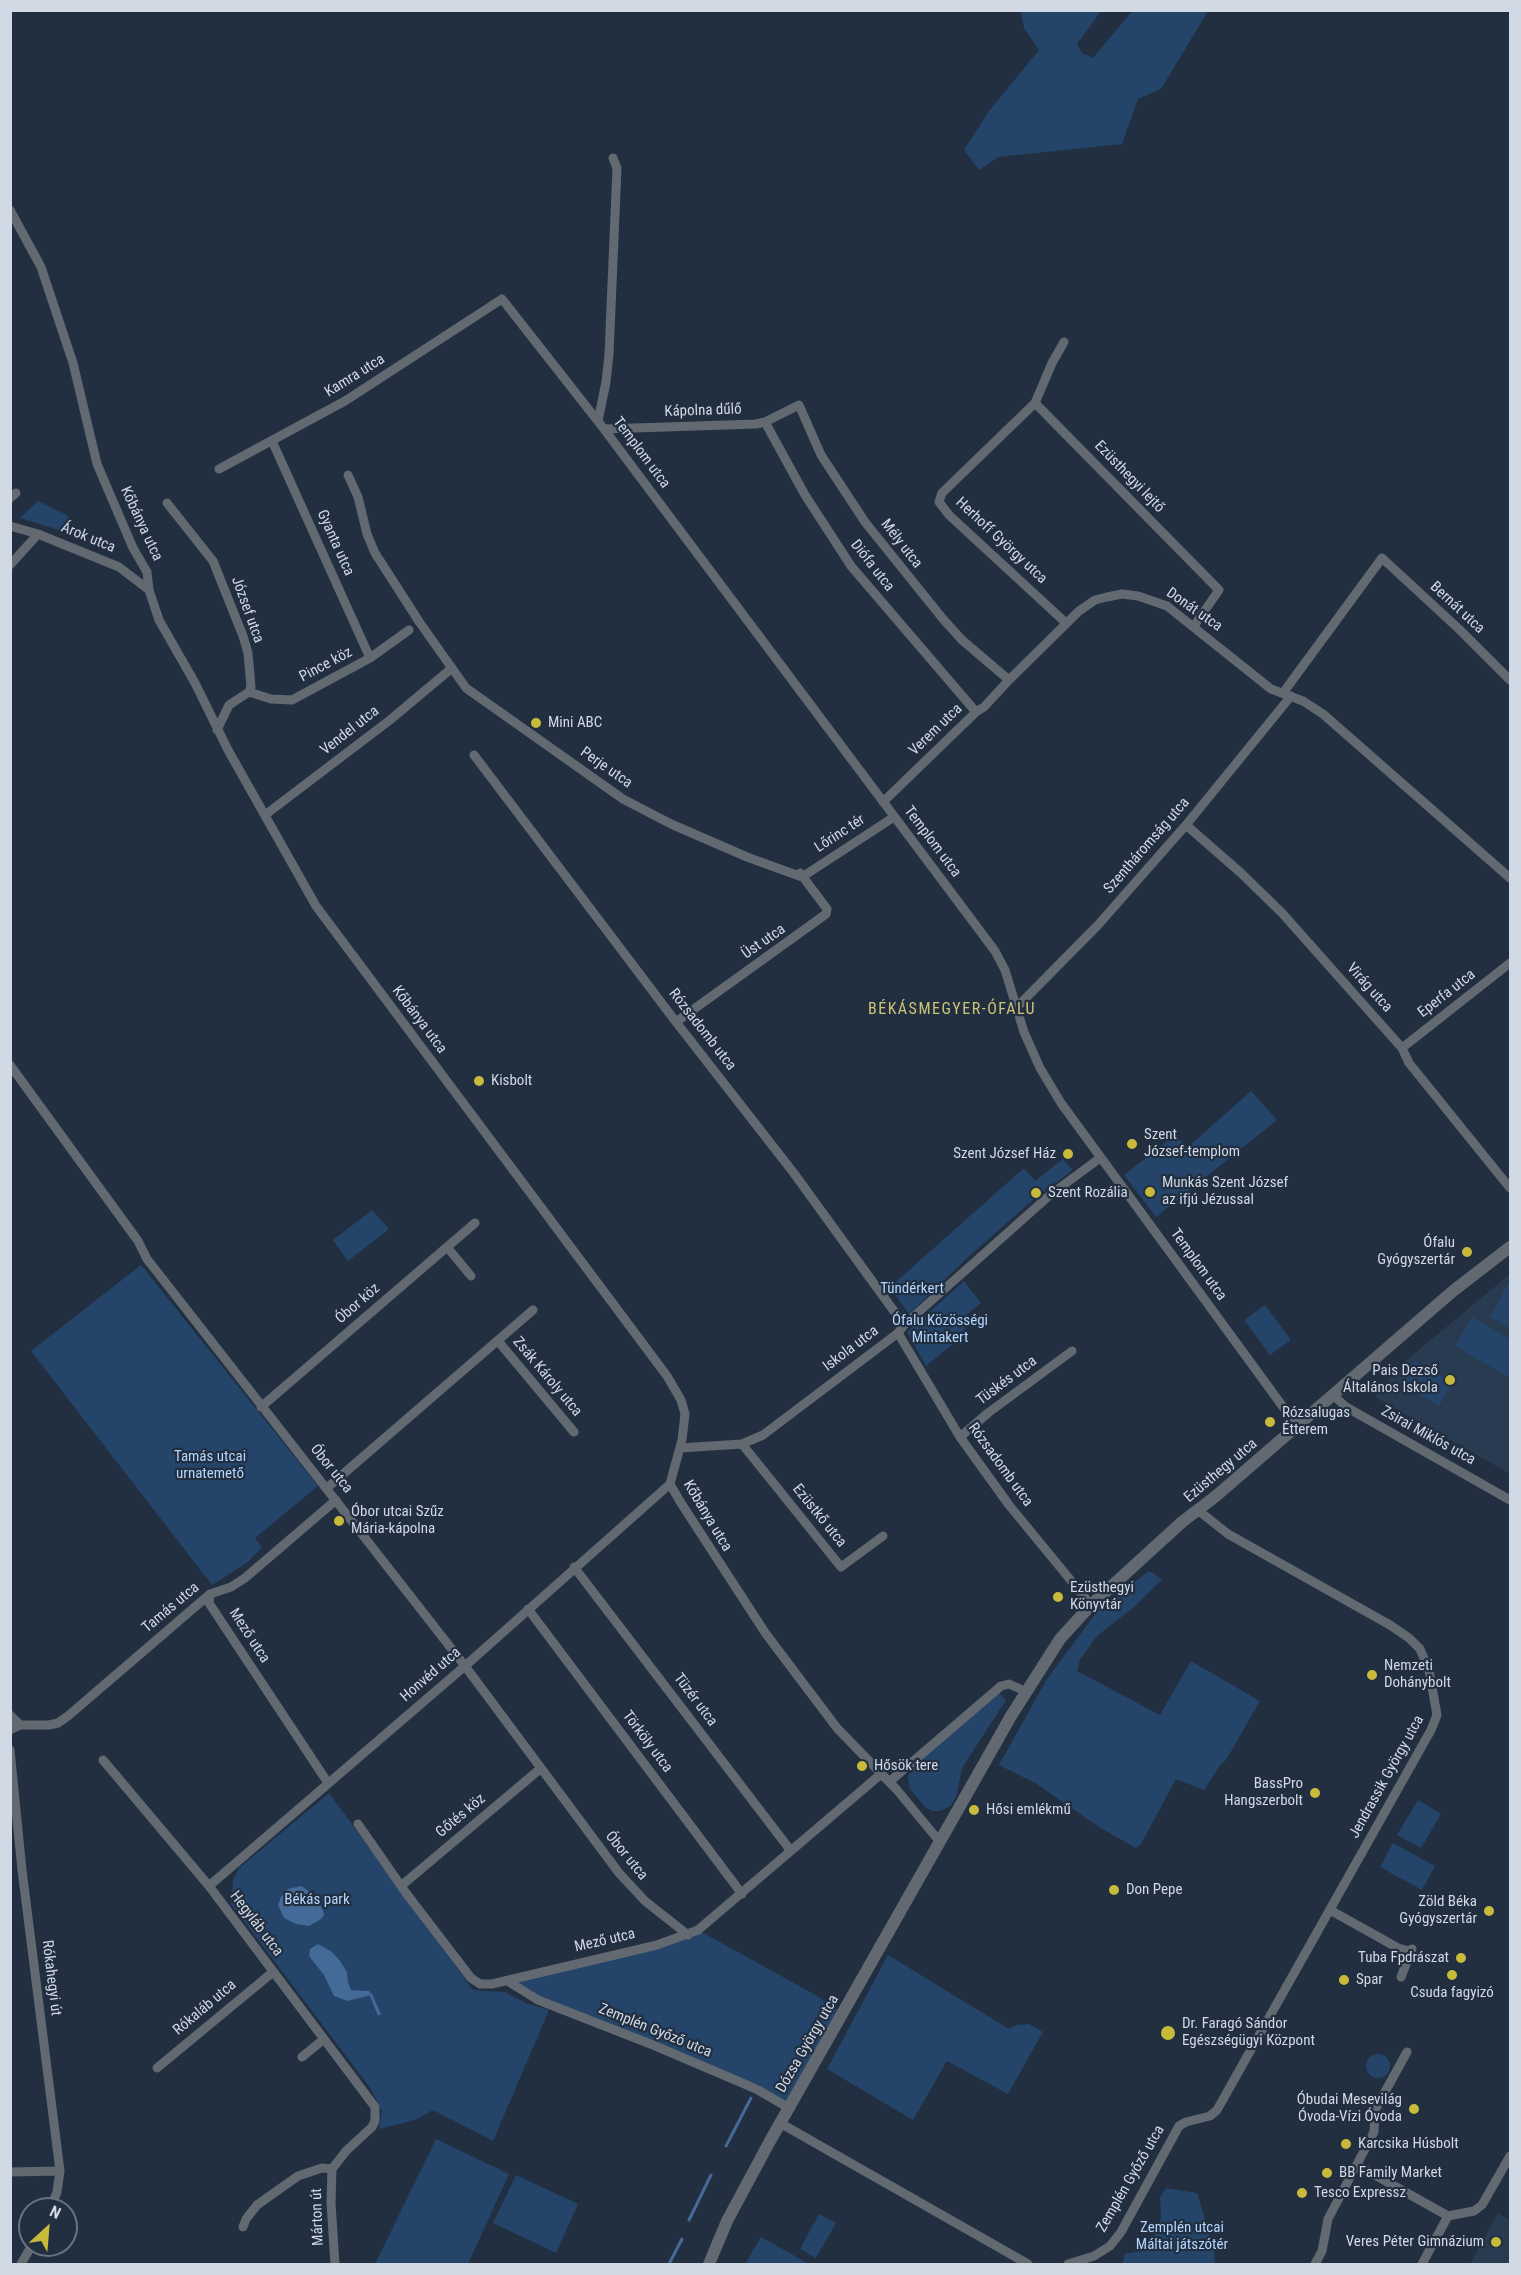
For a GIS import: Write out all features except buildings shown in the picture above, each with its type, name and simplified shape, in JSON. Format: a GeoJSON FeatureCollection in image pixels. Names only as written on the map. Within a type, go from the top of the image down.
{"type":"FeatureCollection","features":[{"type":"Feature","properties":{"kind":"street"},"geometry":{"type":"LineString","coordinates":[[601,425],[609,354],[617,168],[613,158]]}},
{"type":"Feature","properties":{"kind":"street","name":"Kőbánya utca"},"geometry":{"type":"LineString","coordinates":[[10,210],[41,267],[73,363],[97,464],[133,548],[147,572],[148,590],[159,620],[195,683],[217,730],[316,906],[667,1376],[681,1400],[685,1414],[680,1448],[670,1484],[691,1522],[766,1634],[837,1728],[889,1782]]}},
{"type":"Feature","properties":{"kind":"street","name":"Templom utca"},"geometry":{"type":"LineString","coordinates":[[502,299],[601,425],[995,951],[1005,970],[1024,1032],[1040,1068],[1061,1102],[1297,1426]]}},
{"type":"Feature","properties":{"kind":"street","name":"Kamra utca"},"geometry":{"type":"LineString","coordinates":[[219,469],[345,401],[502,299]]}},
{"type":"Feature","properties":{"kind":"street"},"geometry":{"type":"LineString","coordinates":[[1035,403],[1052,363],[1064,342]]}},
{"type":"Feature","properties":{"kind":"street","name":"Herhoff György utca"},"geometry":{"type":"LineString","coordinates":[[1035,403],[942,493],[939,502],[1066,623]]}},
{"type":"Feature","properties":{"kind":"street","name":"Ezüsthegyi lejtő"},"geometry":{"type":"LineString","coordinates":[[1035,403],[1219,590],[1194,626]]}},
{"type":"Feature","properties":{"kind":"street","name":"Kápolna dűlő"},"geometry":{"type":"LineString","coordinates":[[601,425],[765,422],[799,405]]}},
{"type":"Feature","properties":{"kind":"street","name":"Mély utca"},"geometry":{"type":"LineString","coordinates":[[799,405],[821,455],[864,522],[962,640],[1009,680]]}},
{"type":"Feature","properties":{"kind":"street","name":"Diófa utca"},"geometry":{"type":"LineString","coordinates":[[765,422],[805,495],[851,566],[976,712]]}},
{"type":"Feature","properties":{"kind":"street","name":"Gyanta utca"},"geometry":{"type":"LineString","coordinates":[[272,441],[370,658]]}},
{"type":"Feature","properties":{"kind":"street","name":"Perje utca"},"geometry":{"type":"LineString","coordinates":[[348,475],[358,497],[375,553],[420,623],[466,688],[623,799],[671,824],[747,857],[801,875]]}},
{"type":"Feature","properties":{"kind":"street","name":"József utca"},"geometry":{"type":"LineString","coordinates":[[168,502],[213,561],[243,636],[251,682],[249,692]]}},
{"type":"Feature","properties":{"kind":"street","name":"Árok utca"},"geometry":{"type":"LineString","coordinates":[[10,526],[38,534],[120,567],[148,590]]}},
{"type":"Feature","properties":{"kind":"street"},"geometry":{"type":"LineString","coordinates":[[10,565],[38,534]]}},
{"type":"Feature","properties":{"kind":"street","name":"Bernát utca"},"geometry":{"type":"LineString","coordinates":[[1382,558],[1510,680]]}},
{"type":"Feature","properties":{"kind":"street","name":"Szentháromság utca"},"geometry":{"type":"LineString","coordinates":[[1017,1007],[1098,925],[1186,825],[1287,695],[1382,558]]}},
{"type":"Feature","properties":{"kind":"street","name":"Donát utca"},"geometry":{"type":"LineString","coordinates":[[1009,680],[1066,623],[1095,600],[1122,594],[1151,599],[1167,606],[1271,689],[1287,695]]}},
{"type":"Feature","properties":{"kind":"street","name":"Pince köz"},"geometry":{"type":"LineString","coordinates":[[249,692],[271,699],[292,700],[370,658],[409,630]]}},
{"type":"Feature","properties":{"kind":"street","name":"Vendel utca"},"geometry":{"type":"LineString","coordinates":[[265,815],[399,713],[452,668]]}},
{"type":"Feature","properties":{"kind":"street","name":"Verem utca"},"geometry":{"type":"LineString","coordinates":[[883,802],[976,712],[984,707],[1009,680]]}},
{"type":"Feature","properties":{"kind":"street"},"geometry":{"type":"LineString","coordinates":[[217,730],[229,705],[249,692]]}},
{"type":"Feature","properties":{"kind":"street"},"geometry":{"type":"LineString","coordinates":[[1287,695],[1323,714],[1510,878]]}},
{"type":"Feature","properties":{"kind":"street","name":"Rózsadomb utca"},"geometry":{"type":"LineString","coordinates":[[474,755],[793,1172],[901,1329],[960,1437],[1009,1505],[1091,1605]]}},
{"type":"Feature","properties":{"kind":"street","name":"Lőrinc tér"},"geometry":{"type":"LineString","coordinates":[[801,875],[894,817]]}},
{"type":"Feature","properties":{"kind":"street","name":"Virág utca"},"geometry":{"type":"LineString","coordinates":[[1186,825],[1282,913],[1402,1048],[1404,1057],[1510,1188]]}},
{"type":"Feature","properties":{"kind":"street","name":"Üst utca"},"geometry":{"type":"LineString","coordinates":[[676,1022],[826,914],[827,909],[801,875]]}},
{"type":"Feature","properties":{"kind":"street","name":"Eperfa utca"},"geometry":{"type":"LineString","coordinates":[[1402,1048],[1510,963]]}},
{"type":"Feature","properties":{"kind":"street","name":"Óbor utca"},"geometry":{"type":"LineString","coordinates":[[10,1065],[138,1241],[147,1259],[465,1666],[632,1889],[688,1935]]}},
{"type":"Feature","properties":{"kind":"street","name":"Iskola utca"},"geometry":{"type":"LineString","coordinates":[[680,1448],[742,1444],[763,1435],[901,1329],[1050,1195],[1100,1158]]}},
{"type":"Feature","properties":{"kind":"street","name":"Óbor köz"},"geometry":{"type":"LineString","coordinates":[[261,1407],[475,1223]]}},
{"type":"Feature","properties":{"kind":"street"},"geometry":{"type":"LineString","coordinates":[[447,1247],[471,1275]]}},
{"type":"Feature","properties":{"kind":"street","name":"Ezüsthegy utca"},"geometry":{"type":"LineString","coordinates":[[940,1842],[1026,1691],[1060,1639],[1091,1605],[1182,1522],[1199,1511],[1453,1291],[1510,1247]]}},
{"type":"Feature","properties":{"kind":"street"},"geometry":{"type":"LineString","coordinates":[[327,1488],[533,1310]]}},
{"type":"Feature","properties":{"kind":"street","name":"Zsák Károly utca"},"geometry":{"type":"LineString","coordinates":[[498,1341],[574,1432]]}},
{"type":"Feature","properties":{"kind":"street","name":"Tüskés utca"},"geometry":{"type":"LineString","coordinates":[[960,1437],[988,1413],[1072,1351]]}},
{"type":"Feature","properties":{"kind":"street","name":"Zsirai Miklós utca"},"geometry":{"type":"LineString","coordinates":[[1334,1395],[1346,1407],[1510,1500]]}},
{"type":"Feature","properties":{"kind":"street","name":"Ezüstkő utca"},"geometry":{"type":"LineString","coordinates":[[742,1444],[842,1567],[883,1536]]}},
{"type":"Feature","properties":{"kind":"street","name":"Honvéd utca"},"geometry":{"type":"LineString","coordinates":[[209,1886],[465,1666],[670,1484]]}},
{"type":"Feature","properties":{"kind":"street","name":"Tamás utca"},"geometry":{"type":"LineString","coordinates":[[10,1730],[20,1725],[58,1723],[68,1716],[210,1594],[231,1587],[245,1578],[336,1500]]}},
{"type":"Feature","properties":{"kind":"street","name":"Jendrassik György utca"},"geometry":{"type":"LineString","coordinates":[[1199,1511],[1228,1534],[1389,1624],[1409,1638],[1420,1649],[1429,1670],[1438,1709],[1431,1730],[1288,1984]]}},
{"type":"Feature","properties":{"kind":"street","name":"Tüzér utca"},"geometry":{"type":"LineString","coordinates":[[574,1567],[791,1851]]}},
{"type":"Feature","properties":{"kind":"street","name":"Mező utca"},"geometry":{"type":"LineString","coordinates":[[210,1594],[209,1603],[328,1783]]}},
{"type":"Feature","properties":{"kind":"street","name":"Törköly utca"},"geometry":{"type":"LineString","coordinates":[[528,1609],[742,1894]]}},
{"type":"Feature","properties":{"kind":"street"},"geometry":{"type":"LineString","coordinates":[[940,1842],[889,1782],[1001,1686],[1009,1684],[1026,1691]]}},
{"type":"Feature","properties":{"kind":"street"},"geometry":{"type":"LineString","coordinates":[[10,1715],[20,1725]]}},
{"type":"Feature","properties":{"kind":"street","name":"Rókahegyi út"},"geometry":{"type":"LineString","coordinates":[[10,1750],[22,1870],[60,2171],[59,2186],[55,2197]]}},
{"type":"Feature","properties":{"kind":"street","name":"Hegyláb utca"},"geometry":{"type":"LineString","coordinates":[[104,1760],[209,1886],[370,2098],[376,2113]]}},
{"type":"Feature","properties":{"kind":"street","name":"Gőtés köz"},"geometry":{"type":"LineString","coordinates":[[401,1886],[540,1769]]}},
{"type":"Feature","properties":{"kind":"street","name":"Mező utca"},"geometry":{"type":"LineString","coordinates":[[358,1824],[401,1886],[471,1978],[480,1984],[509,1982],[565,1965],[657,1945],[698,1930],[881,1774]]}},
{"type":"Feature","properties":{"kind":"street","name":"Dózsa György utca"},"geometry":{"type":"LineString","coordinates":[[709,2265],[727,2221],[780,2123],[940,1842]]}},
{"type":"Feature","properties":{"kind":"street"},"geometry":{"type":"LineString","coordinates":[[1330,1910],[1398,1948],[1409,1951],[1412,1949],[1401,1977]]}},
{"type":"Feature","properties":{"kind":"street","name":"Rókaláb utca"},"geometry":{"type":"LineString","coordinates":[[157,2068],[273,1972]]}},
{"type":"Feature","properties":{"kind":"street","name":"Zemplén Győző utca"},"geometry":{"type":"LineString","coordinates":[[509,1982],[538,2000],[653,2045],[758,2090],[789,2109]]}},
{"type":"Feature","properties":{"kind":"street","name":"Zemplén Győző utca"},"geometry":{"type":"LineString","coordinates":[[1068,2265],[1094,2256],[1115,2240],[1175,2130],[1182,2123],[1214,2113],[1288,1984]]}},
{"type":"Feature","properties":{"kind":"street"},"geometry":{"type":"LineString","coordinates":[[302,2057],[324,2039]]}},
{"type":"Feature","properties":{"kind":"street"},"geometry":{"type":"LineString","coordinates":[[1315,2265],[1322,2251],[1328,2219],[1374,2132],[1375,2110],[1407,2052]]}},
{"type":"Feature","properties":{"kind":"street","name":"Márton út"},"geometry":{"type":"LineString","coordinates":[[335,2265],[332,2169],[345,2151],[372,2127],[376,2113]]}},
{"type":"Feature","properties":{"kind":"street"},"geometry":{"type":"LineString","coordinates":[[780,2123],[1028,2265]]}},
{"type":"Feature","properties":{"kind":"street"},"geometry":{"type":"LineString","coordinates":[[1357,2165],[1448,2216],[1474,2211],[1482,2205],[1510,2156]]}},
{"type":"Feature","properties":{"kind":"street"},"geometry":{"type":"LineString","coordinates":[[243,2227],[256,2205],[298,2176],[322,2168],[332,2169]]}},
{"type":"Feature","properties":{"kind":"street"},"geometry":{"type":"LineString","coordinates":[[10,2172],[60,2171]]}},
{"type":"Feature","properties":{"kind":"street"},"geometry":{"type":"LineString","coordinates":[[1422,2265],[1448,2216]]}},
{"type":"Feature","properties":{"kind":"shaded area","name":"Pais Dezső Általános Iskola"},"geometry":{"type":"Polygon","coordinates":[[[1510,1274],[1510,1474],[1375,1397],[1403,1363],[1510,1274]]]}},
{"type":"Feature","properties":{"kind":"shaded area"},"geometry":{"type":"Polygon","coordinates":[[[301,1886],[313,1894],[324,1915],[309,1926],[296,1924],[284,1918],[278,1905],[288,1889],[301,1886]]]}},
{"type":"Feature","properties":{"kind":"shaded area"},"geometry":{"type":"Polygon","coordinates":[[[318,1944],[332,1952],[340,1961],[347,1972],[351,1990],[369,1991],[371,1995],[348,2001],[334,1996],[324,1975],[309,1956],[310,1949],[318,1944]]]}},
{"type":"Feature","properties":{"kind":"shaded area","name":"Veres Péter Gimnázium"},"geometry":{"type":"Polygon","coordinates":[[[1498,2213],[1510,2220],[1510,2264],[1470,2264],[1498,2213]]]}},
{"type":"Feature","properties":{"kind":"green space"},"geometry":{"type":"Polygon","coordinates":[[[1021,11],[1101,11],[1077,44],[1082,53],[1093,58],[1132,11],[1208,11],[1161,89],[1138,99],[1122,144],[998,157],[979,170],[964,150],[989,111],[1039,50],[1024,28],[1021,11]]]}},
{"type":"Feature","properties":{"kind":"green space"},"geometry":{"type":"Polygon","coordinates":[[[38,501],[69,516],[62,531],[20,518],[38,501]]]}},
{"type":"Feature","properties":{"kind":"green space"},"geometry":{"type":"Polygon","coordinates":[[[1251,1091],[1277,1120],[1156,1217],[1124,1175],[1175,1135],[1187,1148],[1251,1091]]]}},
{"type":"Feature","properties":{"kind":"green space","name":"Tündérkert"},"geometry":{"type":"Polygon","coordinates":[[[1063,1159],[1073,1170],[1036,1197],[967,1258],[909,1314],[890,1287],[1024,1168],[1035,1181],[1063,1159]]]}},
{"type":"Feature","properties":{"kind":"green space"},"geometry":{"type":"Polygon","coordinates":[[[372,1210],[389,1229],[348,1261],[333,1240],[372,1210]]]}},
{"type":"Feature","properties":{"kind":"green space","name":"Tamás utcai urnatemető"},"geometry":{"type":"Polygon","coordinates":[[[141,1265],[318,1486],[255,1538],[262,1547],[248,1562],[212,1585],[31,1351],[141,1265]]]}},
{"type":"Feature","properties":{"kind":"green space"},"geometry":{"type":"Polygon","coordinates":[[[1510,1280],[1510,1328],[1490,1317],[1510,1280]]]}},
{"type":"Feature","properties":{"kind":"green space","name":"Ófalu Közösségi Mintakert"},"geometry":{"type":"Polygon","coordinates":[[[964,1281],[981,1303],[959,1321],[968,1332],[926,1366],[907,1332],[964,1281]]]}},
{"type":"Feature","properties":{"kind":"green space"},"geometry":{"type":"Polygon","coordinates":[[[1265,1305],[1291,1340],[1270,1355],[1244,1320],[1265,1305]]]}},
{"type":"Feature","properties":{"kind":"green space"},"geometry":{"type":"Polygon","coordinates":[[[1472,1317],[1510,1339],[1510,1378],[1455,1346],[1472,1317]]]}},
{"type":"Feature","properties":{"kind":"green space"},"geometry":{"type":"Polygon","coordinates":[[[1415,1361],[1453,1382],[1439,1406],[1402,1385],[1415,1361]]]}},
{"type":"Feature","properties":{"kind":"green space"},"geometry":{"type":"Polygon","coordinates":[[[1149,1571],[1162,1579],[1134,1607],[1097,1636],[1080,1660],[1077,1671],[1160,1715],[1191,1661],[1260,1701],[1226,1760],[1204,1790],[1176,1779],[1141,1844],[1136,1848],[1099,1827],[1037,1784],[999,1765],[1047,1679],[1099,1609],[1149,1571]]]}},
{"type":"Feature","properties":{"kind":"green space"},"geometry":{"type":"Polygon","coordinates":[[[999,1693],[1006,1700],[962,1768],[957,1794],[951,1806],[940,1811],[932,1811],[925,1807],[910,1789],[908,1777],[912,1768],[999,1693]]]}},
{"type":"Feature","properties":{"kind":"green space","name":"Békás park"},"geometry":{"type":"Polygon","coordinates":[[[329,1793],[473,1990],[505,1992],[526,2003],[549,2010],[493,2141],[433,2110],[415,2120],[379,2129],[382,2111],[371,2089],[231,1904],[233,1880],[239,1868],[329,1793]]]}},
{"type":"Feature","properties":{"kind":"green space"},"geometry":{"type":"Polygon","coordinates":[[[1418,1800],[1441,1814],[1421,1848],[1397,1835],[1418,1800]]]}},
{"type":"Feature","properties":{"kind":"green space"},"geometry":{"type":"Polygon","coordinates":[[[1393,1843],[1435,1866],[1422,1890],[1380,1867],[1393,1843]]]}},
{"type":"Feature","properties":{"kind":"green space"},"geometry":{"type":"Polygon","coordinates":[[[698,1930],[812,1993],[838,2010],[789,2108],[538,2000],[510,1982],[698,1930]]]}},
{"type":"Feature","properties":{"kind":"green space"},"geometry":{"type":"Polygon","coordinates":[[[888,1955],[1009,2029],[1017,2025],[1029,2024],[1043,2032],[1008,2094],[947,2061],[913,2120],[827,2069],[888,1955]]]}},
{"type":"Feature","properties":{"kind":"green space"},"geometry":{"type":"Polygon","coordinates":[[[1378,2054],[1387,2057],[1390,2066],[1387,2075],[1378,2078],[1369,2075],[1366,2066],[1369,2057],[1378,2054]]]}},
{"type":"Feature","properties":{"kind":"green space"},"geometry":{"type":"Polygon","coordinates":[[[436,2139],[509,2174],[468,2264],[375,2264],[436,2139]]]}},
{"type":"Feature","properties":{"kind":"green space"},"geometry":{"type":"Polygon","coordinates":[[[516,2175],[578,2204],[556,2253],[493,2223],[516,2175]]]}},
{"type":"Feature","properties":{"kind":"green space","name":"Zemplén utcai Máltai játszótér"},"geometry":{"type":"Polygon","coordinates":[[[1166,2188],[1197,2193],[1214,2249],[1215,2264],[1122,2264],[1125,2254],[1148,2250],[1161,2218],[1160,2197],[1166,2188]]]}},
{"type":"Feature","properties":{"kind":"green space"},"geometry":{"type":"Polygon","coordinates":[[[819,2214],[836,2223],[816,2258],[800,2249],[819,2214]]]}},
{"type":"Feature","properties":{"kind":"green space"},"geometry":{"type":"Polygon","coordinates":[[[761,2237],[809,2264],[745,2264],[761,2237]]]}},
{"type":"Feature","properties":{"kind":"waterway"},"geometry":{"type":"LineString","coordinates":[[371,1995],[379,2014]]}},
{"type":"Feature","properties":{"kind":"waterway"},"geometry":{"type":"LineString","coordinates":[[726,2146],[751,2098]]}},
{"type":"Feature","properties":{"kind":"waterway"},"geometry":{"type":"LineString","coordinates":[[689,2220],[711,2175]]}},
{"type":"Feature","properties":{"kind":"waterway"},"geometry":{"type":"LineString","coordinates":[[669,2264],[682,2239]]}},
{"type":"Feature","properties":{"kind":"place","name":"Mini ABC"},"geometry":{"type":"Point","coordinates":[536,723]}},
{"type":"Feature","properties":{"kind":"place","name":"Kisbolt"},"geometry":{"type":"Point","coordinates":[479,1081]}},
{"type":"Feature","properties":{"kind":"place","name":"Szent József-templom"},"geometry":{"type":"Point","coordinates":[1132,1144]}},
{"type":"Feature","properties":{"kind":"place","name":"Szent József Ház"},"geometry":{"type":"Point","coordinates":[1068,1154]}},
{"type":"Feature","properties":{"kind":"place","name":"Munkás Szent József az ifjú Jézussal"},"geometry":{"type":"Point","coordinates":[1150,1192]}},
{"type":"Feature","properties":{"kind":"place","name":"Szent Rozália"},"geometry":{"type":"Point","coordinates":[1036,1193]}},
{"type":"Feature","properties":{"kind":"place","name":"Ófalu Gyógyszertár"},"geometry":{"type":"Point","coordinates":[1467,1252]}},
{"type":"Feature","properties":{"kind":"place","name":"Pais Dezső Általános Iskola"},"geometry":{"type":"Point","coordinates":[1450,1380]}},
{"type":"Feature","properties":{"kind":"place","name":"Rózsalugas Étterem"},"geometry":{"type":"Point","coordinates":[1270,1422]}},
{"type":"Feature","properties":{"kind":"place","name":"Óbor utcai Szűz Mária-kápolna"},"geometry":{"type":"Point","coordinates":[339,1521]}},
{"type":"Feature","properties":{"kind":"place","name":"Ezüsthegyi Könyvtár"},"geometry":{"type":"Point","coordinates":[1058,1597]}},
{"type":"Feature","properties":{"kind":"place","name":"Nemzeti Dohánybolt"},"geometry":{"type":"Point","coordinates":[1372,1675]}},
{"type":"Feature","properties":{"kind":"place","name":"Hősök tere"},"geometry":{"type":"Point","coordinates":[862,1766]}},
{"type":"Feature","properties":{"kind":"place","name":"BassPro Hangszerbolt"},"geometry":{"type":"Point","coordinates":[1315,1793]}},
{"type":"Feature","properties":{"kind":"place","name":"Hősi emlékmű"},"geometry":{"type":"Point","coordinates":[974,1810]}},
{"type":"Feature","properties":{"kind":"place","name":"Don Pepe"},"geometry":{"type":"Point","coordinates":[1114,1890]}},
{"type":"Feature","properties":{"kind":"place","name":"Zöld Béka Gyógyszertár"},"geometry":{"type":"Point","coordinates":[1489,1911]}},
{"type":"Feature","properties":{"kind":"place","name":"Tuba Fpdrászat"},"geometry":{"type":"Point","coordinates":[1461,1958]}},
{"type":"Feature","properties":{"kind":"place","name":"Csuda fagyizó"},"geometry":{"type":"Point","coordinates":[1452,1975]}},
{"type":"Feature","properties":{"kind":"place","name":"Spar"},"geometry":{"type":"Point","coordinates":[1344,1980]}},
{"type":"Feature","properties":{"kind":"place","name":"Dr. Faragó Sándor Egészségügyi Központ"},"geometry":{"type":"Point","coordinates":[1168,2033]}},
{"type":"Feature","properties":{"kind":"place","name":"Óbudai Mesevilág Óvoda-Vízi Óvoda"},"geometry":{"type":"Point","coordinates":[1414,2109]}},
{"type":"Feature","properties":{"kind":"place","name":"Karcsika Húsbolt"},"geometry":{"type":"Point","coordinates":[1346,2144]}},
{"type":"Feature","properties":{"kind":"place","name":"BB Family Market"},"geometry":{"type":"Point","coordinates":[1327,2173]}},
{"type":"Feature","properties":{"kind":"place","name":"Tesco Expressz"},"geometry":{"type":"Point","coordinates":[1302,2193]}},
{"type":"Feature","properties":{"kind":"place","name":"Veres Péter Gimnázium"},"geometry":{"type":"Point","coordinates":[1496,2242]}},
{"type":"Feature","properties":{"kind":"district","name":"BÉKÁSMEGYER-ÓFALU"},"geometry":{"type":"Point","coordinates":[952,1010]}}]}
